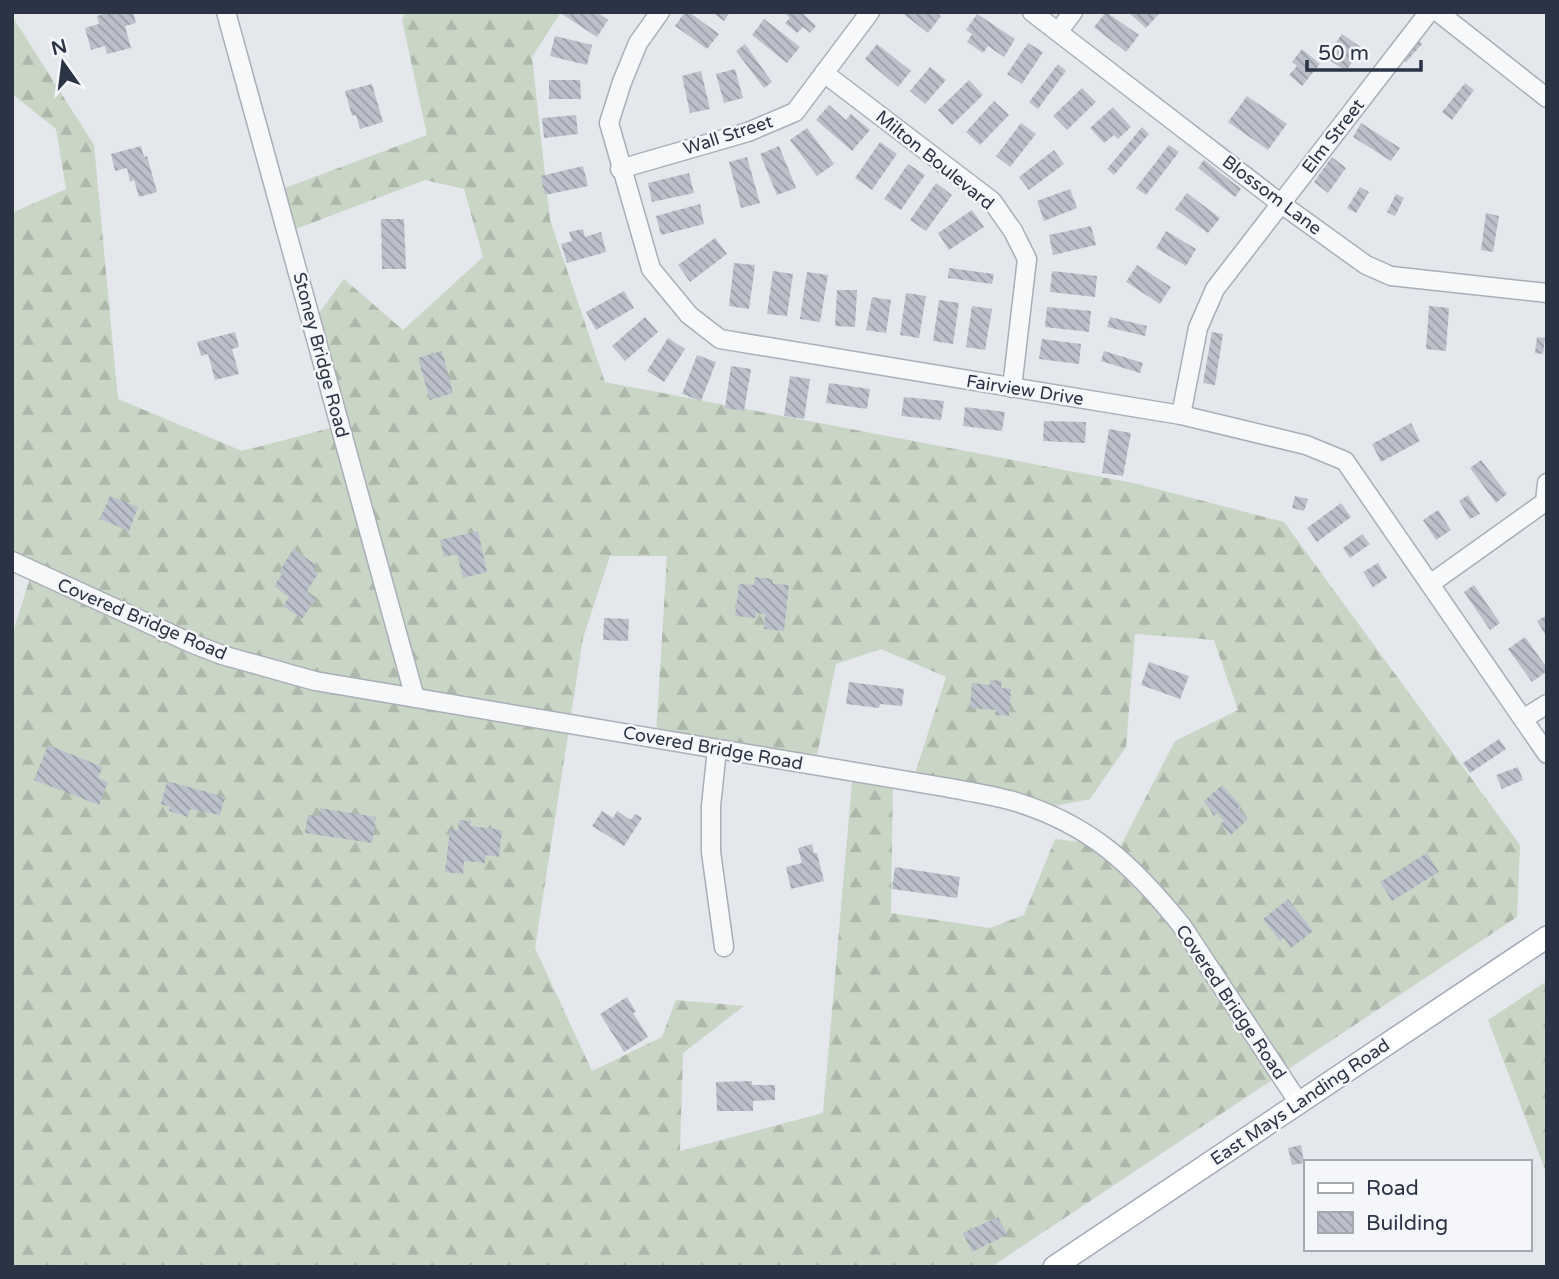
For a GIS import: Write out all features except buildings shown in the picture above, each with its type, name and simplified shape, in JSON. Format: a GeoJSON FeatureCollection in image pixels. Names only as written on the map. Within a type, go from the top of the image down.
{"type":"FeatureCollection","features":[{"type":"Feature","properties":{"kind":"main road","name":"East Mays Landing Road"},"geometry":{"type":"LineString","coordinates":[[1054,1267],[1547,937]]}},
{"type":"Feature","properties":{"kind":"street","name":"Stoney Bridge Road"},"geometry":{"type":"LineString","coordinates":[[226,12],[415,698]]}},
{"type":"Feature","properties":{"kind":"street","name":"Fairview Drive"},"geometry":{"type":"LineString","coordinates":[[660,12],[638,43],[621,82],[609,123],[651,269],[689,315],[720,339],[1181,415],[1306,445],[1345,461],[1547,754]]}},
{"type":"Feature","properties":{"kind":"street","name":"Wall Street"},"geometry":{"type":"LineString","coordinates":[[621,169],[748,132],[795,111],[870,12]]}},
{"type":"Feature","properties":{"kind":"street","name":"Blossom Lane"},"geometry":{"type":"LineString","coordinates":[[1032,12],[1280,203],[1366,265],[1391,276],[1547,293]]}},
{"type":"Feature","properties":{"kind":"street"},"geometry":{"type":"LineString","coordinates":[[1058,32],[1073,12]]}},
{"type":"Feature","properties":{"kind":"street","name":"Elm Street"},"geometry":{"type":"LineString","coordinates":[[1181,415],[1198,328],[1214,289],[1429,12]]}},
{"type":"Feature","properties":{"kind":"street"},"geometry":{"type":"LineString","coordinates":[[1438,12],[1547,98]]}},
{"type":"Feature","properties":{"kind":"street","name":"Milton Boulevard"},"geometry":{"type":"LineString","coordinates":[[824,73],[992,201],[1013,231],[1027,259],[1012,388]]}},
{"type":"Feature","properties":{"kind":"street"},"geometry":{"type":"LineString","coordinates":[[1430,584],[1545,502],[1547,483]]}},
{"type":"Feature","properties":{"kind":"street","name":"Covered Bridge Road"},"geometry":{"type":"LineString","coordinates":[[12,561],[191,643],[315,681],[944,787],[1012,801],[1053,815],[1116,854],[1182,926],[1298,1103]]}},
{"type":"Feature","properties":{"kind":"street"},"geometry":{"type":"LineString","coordinates":[[1523,719],[1547,704]]}},
{"type":"Feature","properties":{"kind":"street"},"geometry":{"type":"LineString","coordinates":[[717,748],[711,794],[711,852],[724,947]]}},
{"type":"Feature","properties":{"kind":"green space"},"geometry":{"type":"Polygon","coordinates":[[[406,12],[561,12],[532,57],[550,220],[605,382],[1138,484],[1284,522],[1520,845],[1517,917],[991,1267],[12,1267],[12,635],[32,572],[12,562],[12,213],[66,189],[56,129],[12,94],[12,16],[94,145],[118,399],[242,451],[342,425],[314,320],[344,279],[403,330],[483,257],[464,189],[425,180],[288,232],[277,191],[427,135],[402,20],[406,12]],[[610,556],[583,638],[535,948],[592,1071],[662,1037],[676,1000],[744,1006],[683,1053],[680,1151],[823,1113],[853,771],[893,779],[891,913],[990,928],[1024,915],[1055,839],[1120,847],[1175,741],[1238,710],[1214,640],[1135,634],[1126,747],[1090,799],[1039,809],[912,783],[946,677],[881,649],[836,664],[816,760],[656,735],[667,556],[610,556]]]}},
{"type":"Feature","properties":{"kind":"green space"},"geometry":{"type":"Polygon","coordinates":[[[1547,981],[1547,1175],[1488,1020],[1547,981]]]}}]}
